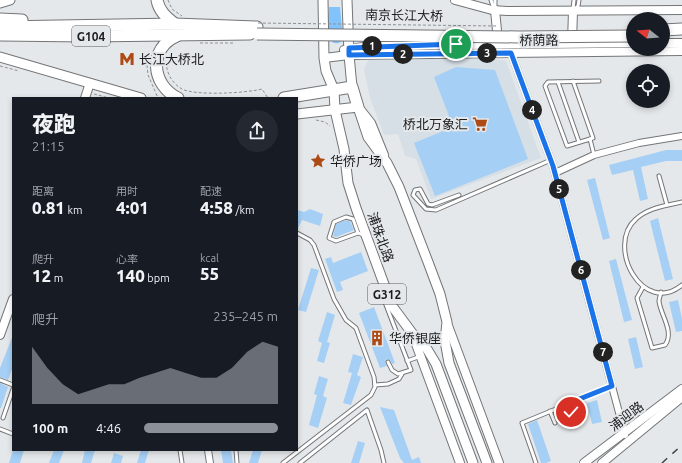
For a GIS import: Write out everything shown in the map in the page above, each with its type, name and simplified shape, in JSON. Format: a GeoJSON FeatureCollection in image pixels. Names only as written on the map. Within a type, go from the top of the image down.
{"type":"FeatureCollection","features":[{"type":"Feature","properties":{"kind":"highway"},"geometry":{"type":"LineString","coordinates":[[158,0],[159,8],[163,14],[179,20]]}},
{"type":"Feature","properties":{"kind":"highway"},"geometry":{"type":"LineString","coordinates":[[0,19],[70,25]]}},
{"type":"Feature","properties":{"kind":"highway","name":"G104"},"geometry":{"type":"LineString","coordinates":[[0,27],[179,20]]}},
{"type":"Feature","properties":{"kind":"highway","name":"南京长江大桥"},"geometry":{"type":"LineString","coordinates":[[179,20],[257,28],[519,37],[626,36]]}},
{"type":"Feature","properties":{"kind":"highway","name":"南京长江大桥"},"geometry":{"type":"LineString","coordinates":[[181,34],[257,28],[626,30]]}},
{"type":"Feature","properties":{"kind":"highway"},"geometry":{"type":"LineString","coordinates":[[670,30],[682,29]]}},
{"type":"Feature","properties":{"kind":"highway"},"geometry":{"type":"LineString","coordinates":[[177,97],[168,91],[160,81],[157,62],[159,50],[164,42],[181,34]]}},
{"type":"Feature","properties":{"kind":"highway","name":"G104"},"geometry":{"type":"LineString","coordinates":[[0,35],[87,36],[181,34]]}},
{"type":"Feature","properties":{"kind":"highway"},"geometry":{"type":"LineString","coordinates":[[0,41],[87,36]]}},
{"type":"Feature","properties":{"kind":"highway"},"geometry":{"type":"LineString","coordinates":[[670,36],[682,36]]}},
{"type":"Feature","properties":{"kind":"highway"},"geometry":{"type":"LineString","coordinates":[[290,97],[352,87],[358,106]]}},
{"type":"Feature","properties":{"kind":"main road"},"geometry":{"type":"LineString","coordinates":[[0,3],[10,0]]}},
{"type":"Feature","properties":{"kind":"main road","name":"浦珠北路"},"geometry":{"type":"LineString","coordinates":[[323,0],[324,58],[326,71],[334,90],[335,110],[344,149],[348,183],[392,306],[412,333],[427,349],[436,364],[473,463]]}},
{"type":"Feature","properties":{"kind":"main road"},"geometry":{"type":"LineString","coordinates":[[347,0],[352,87]]}},
{"type":"Feature","properties":{"kind":"main road"},"geometry":{"type":"LineString","coordinates":[[0,57],[138,97]]}},
{"type":"Feature","properties":{"kind":"main road"},"geometry":{"type":"LineString","coordinates":[[298,114],[358,106],[368,137],[387,163],[399,187],[440,294],[447,322],[445,341],[449,363],[487,463]]}},
{"type":"Feature","properties":{"kind":"street"},"geometry":{"type":"LineString","coordinates":[[455,0],[495,10],[682,10]]}},
{"type":"Feature","properties":{"kind":"street"},"geometry":{"type":"LineString","coordinates":[[495,10],[499,44]]}},
{"type":"Feature","properties":{"kind":"street"},"geometry":{"type":"LineString","coordinates":[[572,47],[573,11]]}},
{"type":"Feature","properties":{"kind":"street","name":"桥荫路"},"geometry":{"type":"LineString","coordinates":[[349,51],[511,53],[626,43]]}},
{"type":"Feature","properties":{"kind":"street"},"geometry":{"type":"LineString","coordinates":[[670,43],[682,43]]}},
{"type":"Feature","properties":{"kind":"street","name":"桥荫路"},"geometry":{"type":"LineString","coordinates":[[324,58],[349,51],[499,44],[682,52]]}},
{"type":"Feature","properties":{"kind":"street"},"geometry":{"type":"LineString","coordinates":[[511,53],[555,173],[627,443]]}},
{"type":"Feature","properties":{"kind":"street"},"geometry":{"type":"LineString","coordinates":[[85,97],[90,83]]}},
{"type":"Feature","properties":{"kind":"street"},"geometry":{"type":"LineString","coordinates":[[555,173],[594,154],[639,143],[682,136]]}},
{"type":"Feature","properties":{"kind":"street"},"geometry":{"type":"LineString","coordinates":[[0,335],[12,302]]}},
{"type":"Feature","properties":{"kind":"street"},"geometry":{"type":"LineString","coordinates":[[447,322],[499,463]]}},
{"type":"Feature","properties":{"kind":"street"},"geometry":{"type":"LineString","coordinates":[[412,333],[422,356],[460,463]]}},
{"type":"Feature","properties":{"kind":"street","name":"浦迎路"},"geometry":{"type":"LineString","coordinates":[[584,463],[682,389]]}},
{"type":"Feature","properties":{"kind":"street","name":"浦迎路"},"geometry":{"type":"LineString","coordinates":[[602,463],[682,397]]}},
{"type":"Feature","properties":{"kind":"street"},"geometry":{"type":"LineString","coordinates":[[208,451],[210,463]]}},
{"type":"Feature","properties":{"kind":"lane"},"geometry":{"type":"LineString","coordinates":[[491,0],[495,10]]}},
{"type":"Feature","properties":{"kind":"lane"},"geometry":{"type":"LineString","coordinates":[[495,0],[495,10]]}},
{"type":"Feature","properties":{"kind":"lane"},"geometry":{"type":"LineString","coordinates":[[573,11],[574,0]]}},
{"type":"Feature","properties":{"kind":"lane"},"geometry":{"type":"LineString","coordinates":[[573,11],[578,6],[579,0]]}},
{"type":"Feature","properties":{"kind":"lane"},"geometry":{"type":"LineString","coordinates":[[590,139],[566,146],[545,90],[546,83],[599,81]]}},
{"type":"Feature","properties":{"kind":"lane"},"geometry":{"type":"LineString","coordinates":[[558,82],[579,142]]}},
{"type":"Feature","properties":{"kind":"lane"},"geometry":{"type":"LineString","coordinates":[[573,82],[593,138],[590,139],[594,154]]}},
{"type":"Feature","properties":{"kind":"lane"},"geometry":{"type":"LineString","coordinates":[[459,195],[432,206],[428,204],[420,190],[415,190],[413,195],[426,208],[436,210],[551,160]]}},
{"type":"Feature","properties":{"kind":"lane"},"geometry":{"type":"LineString","coordinates":[[659,176],[667,205]]}},
{"type":"Feature","properties":{"kind":"lane"},"geometry":{"type":"LineString","coordinates":[[682,202],[653,208],[640,215],[634,220],[627,231],[626,247],[628,264],[636,280],[643,287],[662,292],[673,290],[682,285]]}},
{"type":"Feature","properties":{"kind":"lane"},"geometry":{"type":"LineString","coordinates":[[358,232],[336,241],[329,238],[334,222],[346,217],[353,219],[358,232],[367,236]]}},
{"type":"Feature","properties":{"kind":"lane"},"geometry":{"type":"LineString","coordinates":[[283,463],[371,395],[375,385],[374,377],[356,328],[346,320],[334,299],[314,245],[310,240],[298,234]]}},
{"type":"Feature","properties":{"kind":"lane"},"geometry":{"type":"LineString","coordinates":[[643,287],[637,298],[652,348],[665,345],[667,342],[667,328],[659,301],[662,292]]}},
{"type":"Feature","properties":{"kind":"lane"},"geometry":{"type":"LineString","coordinates":[[383,297],[411,370],[398,374],[392,370],[388,362]]}},
{"type":"Feature","properties":{"kind":"lane"},"geometry":{"type":"LineString","coordinates":[[407,361],[422,356]]}},
{"type":"Feature","properties":{"kind":"lane"},"geometry":{"type":"LineString","coordinates":[[375,385],[388,384],[400,379],[402,374]]}},
{"type":"Feature","properties":{"kind":"lane"},"geometry":{"type":"LineString","coordinates":[[0,380],[12,385]]}},
{"type":"Feature","properties":{"kind":"lane"},"geometry":{"type":"LineString","coordinates":[[536,463],[522,423],[612,386]]}},
{"type":"Feature","properties":{"kind":"lane"},"geometry":{"type":"LineString","coordinates":[[3,418],[12,392]]}},
{"type":"Feature","properties":{"kind":"lane"},"geometry":{"type":"LineString","coordinates":[[567,404],[571,412]]}},
{"type":"Feature","properties":{"kind":"lane"},"geometry":{"type":"LineString","coordinates":[[300,463],[367,410],[384,463]]}},
{"type":"Feature","properties":{"kind":"lane"},"geometry":{"type":"LineString","coordinates":[[550,411],[555,423]]}},
{"type":"Feature","properties":{"kind":"lane"},"geometry":{"type":"LineString","coordinates":[[0,429],[12,434]]}},
{"type":"Feature","properties":{"kind":"lane"},"geometry":{"type":"LineString","coordinates":[[180,451],[182,463]]}},
{"type":"Feature","properties":{"kind":"lane"},"geometry":{"type":"LineString","coordinates":[[236,451],[237,463]]}},
{"type":"Feature","properties":{"kind":"path"},"geometry":{"type":"LineString","coordinates":[[168,0],[179,20]]}},
{"type":"Feature","properties":{"kind":"path"},"geometry":{"type":"LineString","coordinates":[[257,28],[497,26]]}},
{"type":"Feature","properties":{"kind":"path"},"geometry":{"type":"LineString","coordinates":[[199,44],[240,42]]}},
{"type":"Feature","properties":{"kind":"path"},"geometry":{"type":"LineString","coordinates":[[169,53],[166,63],[168,72],[173,81],[182,89],[201,92],[241,92],[262,89],[267,97]]}},
{"type":"Feature","properties":{"kind":"path"},"geometry":{"type":"LineString","coordinates":[[314,120],[324,122],[332,128]]}},
{"type":"Feature","properties":{"kind":"shaded area"},"geometry":{"type":"Polygon","coordinates":[[[329,7],[340,7],[343,37],[341,42],[335,43],[329,37],[329,7]]]}},
{"type":"Feature","properties":{"kind":"shaded area"},"geometry":{"type":"Polygon","coordinates":[[[448,58],[492,59],[506,61],[541,158],[431,199],[416,159],[405,156],[398,134],[384,135],[370,98],[364,69],[367,62],[370,60],[448,58]]]}},
{"type":"Feature","properties":{"kind":"building","name":"桥北万象汇"},"geometry":{"type":"Polygon","coordinates":[[[456,67],[495,70],[528,159],[435,196],[414,143],[441,132],[449,116],[434,77],[456,67]]]}},
{"type":"Feature","properties":{"kind":"building"},"geometry":{"type":"Polygon","coordinates":[[[666,150],[682,150],[682,161],[666,161],[641,167],[648,199],[640,201],[633,170],[612,175],[609,165],[666,150]]]}},
{"type":"Feature","properties":{"kind":"building"},"geometry":{"type":"Polygon","coordinates":[[[595,178],[610,238],[603,240],[587,180],[595,178]]]}},
{"type":"Feature","properties":{"kind":"building"},"geometry":{"type":"Polygon","coordinates":[[[310,209],[323,214],[320,226],[302,220],[298,228],[298,210],[304,212],[310,209]]]}},
{"type":"Feature","properties":{"kind":"building"},"geometry":{"type":"Polygon","coordinates":[[[658,218],[673,279],[665,281],[650,221],[658,218]]]}},
{"type":"Feature","properties":{"kind":"building"},"geometry":{"type":"Polygon","coordinates":[[[346,220],[350,221],[354,230],[336,237],[333,236],[336,224],[346,220]]]}},
{"type":"Feature","properties":{"kind":"building"},"geometry":{"type":"Polygon","coordinates":[[[361,252],[368,271],[340,282],[343,290],[337,292],[325,259],[331,257],[333,263],[361,252]]]}},
{"type":"Feature","properties":{"kind":"building"},"geometry":{"type":"Polygon","coordinates":[[[616,259],[632,320],[624,322],[609,261],[616,259]]]}},
{"type":"Feature","properties":{"kind":"building"},"geometry":{"type":"Polygon","coordinates":[[[311,268],[319,270],[306,312],[298,310],[311,268]]]}},
{"type":"Feature","properties":{"kind":"building"},"geometry":{"type":"Polygon","coordinates":[[[678,300],[682,319],[682,331],[676,332],[669,302],[678,300]]]}},
{"type":"Feature","properties":{"kind":"building","name":"华侨银座"},"geometry":{"type":"Polygon","coordinates":[[[374,307],[395,363],[392,364],[390,360],[387,359],[385,361],[387,366],[380,368],[359,313],[374,307]]]}},
{"type":"Feature","properties":{"kind":"building"},"geometry":{"type":"Polygon","coordinates":[[[327,312],[335,315],[327,342],[330,343],[324,363],[317,361],[322,343],[318,341],[327,312]]]}},
{"type":"Feature","properties":{"kind":"building"},"geometry":{"type":"Polygon","coordinates":[[[636,337],[643,367],[635,369],[628,339],[636,337]]]}},
{"type":"Feature","properties":{"kind":"building"},"geometry":{"type":"Polygon","coordinates":[[[12,338],[12,370],[8,380],[0,377],[0,368],[12,338]]]}},
{"type":"Feature","properties":{"kind":"building"},"geometry":{"type":"Polygon","coordinates":[[[353,354],[363,357],[357,375],[361,377],[351,405],[343,403],[352,373],[348,372],[353,354]]]}},
{"type":"Feature","properties":{"kind":"building"},"geometry":{"type":"Polygon","coordinates":[[[319,376],[328,379],[323,396],[327,398],[318,428],[309,425],[317,395],[314,394],[319,376]]]}},
{"type":"Feature","properties":{"kind":"building"},"geometry":{"type":"Polygon","coordinates":[[[0,383],[8,387],[1,408],[0,408],[0,383]]]}},
{"type":"Feature","properties":{"kind":"building"},"geometry":{"type":"Polygon","coordinates":[[[597,400],[602,422],[592,424],[587,403],[597,400]]]}},
{"type":"Feature","properties":{"kind":"building"},"geometry":{"type":"Polygon","coordinates":[[[380,407],[394,410],[412,460],[419,457],[421,463],[404,463],[400,458],[380,407]]]}},
{"type":"Feature","properties":{"kind":"building"},"geometry":{"type":"Polygon","coordinates":[[[537,420],[551,461],[546,463],[541,463],[528,424],[537,420]]]}},
{"type":"Feature","properties":{"kind":"building"},"geometry":{"type":"Polygon","coordinates":[[[358,441],[365,443],[359,463],[351,463],[358,441]]]}},
{"type":"Feature","properties":{"kind":"building"},"geometry":{"type":"Polygon","coordinates":[[[13,451],[24,451],[20,463],[9,463],[13,451]]]}},
{"type":"Feature","properties":{"kind":"building"},"geometry":{"type":"Polygon","coordinates":[[[54,451],[64,451],[59,463],[49,463],[54,451]]]}},
{"type":"Feature","properties":{"kind":"building"},"geometry":{"type":"Polygon","coordinates":[[[85,451],[95,451],[91,463],[82,463],[85,451]]]}},
{"type":"Feature","properties":{"kind":"building"},"geometry":{"type":"Polygon","coordinates":[[[141,451],[149,451],[145,463],[137,463],[141,451]]]}},
{"type":"Feature","properties":{"kind":"building"},"geometry":{"type":"Polygon","coordinates":[[[221,451],[231,451],[233,463],[223,463],[221,451]]]}},
{"type":"Feature","properties":{"kind":"building"},"geometry":{"type":"Polygon","coordinates":[[[253,451],[262,451],[258,463],[249,463],[253,451]]]}},
{"type":"Feature","properties":{"kind":"building"},"geometry":{"type":"Polygon","coordinates":[[[114,453],[123,456],[121,463],[111,463],[114,453]]]}},
{"type":"Feature","properties":{"kind":"railway"},"geometry":{"type":"LineString","coordinates":[[662,463],[682,445]]}},
{"type":"Feature","properties":{"kind":"place","name":"长江大桥北"},"geometry":{"type":"Point","coordinates":[127,59]}},
{"type":"Feature","properties":{"kind":"place","name":"桥北万象汇"},"geometry":{"type":"Point","coordinates":[480,124]}},
{"type":"Feature","properties":{"kind":"place","name":"华侨广场"},"geometry":{"type":"Point","coordinates":[318,161]}},
{"type":"Feature","properties":{"kind":"place","name":"华侨银座"},"geometry":{"type":"Point","coordinates":[377,338]}},
{"type":"Feature","properties":{"kind":"route"},"geometry":{"type":"LineString","coordinates":[[456,44],[370,46],[349,48],[349,55],[511,53],[553,166],[612,386],[567,404],[571,412]]}}]}
